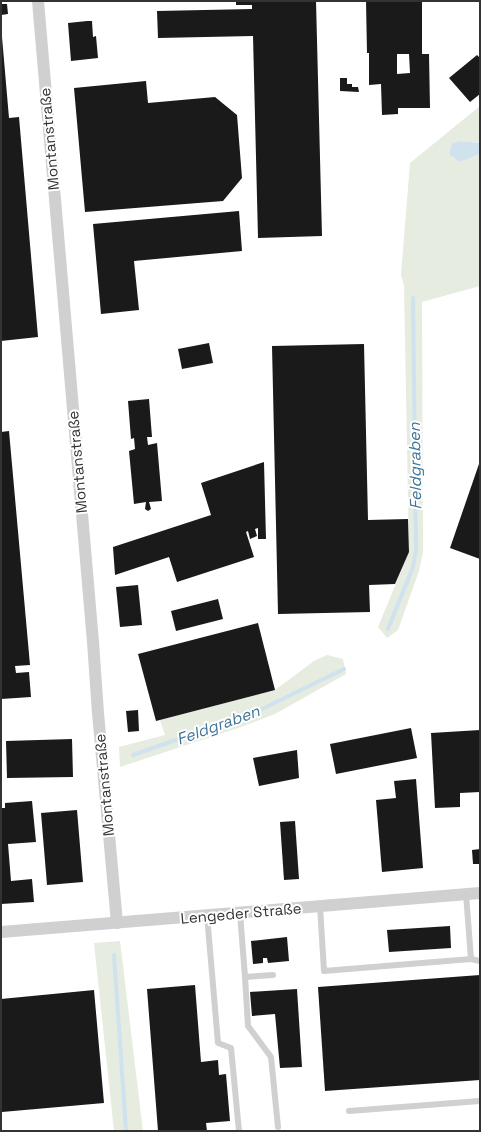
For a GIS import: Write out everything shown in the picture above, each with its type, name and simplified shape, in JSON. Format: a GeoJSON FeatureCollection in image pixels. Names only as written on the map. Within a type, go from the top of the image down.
{"type":"FeatureCollection","features":[{"type":"Feature","properties":{"kind":"street","name":"Montanstraße"},"geometry":{"type":"LineString","coordinates":[[38,1],[117,923]]}},
{"type":"Feature","properties":{"kind":"street","name":"Lengeder Straße"},"geometry":{"type":"LineString","coordinates":[[1,932],[480,893]]}},
{"type":"Feature","properties":{"kind":"lane"},"geometry":{"type":"LineString","coordinates":[[466,894],[471,959]]}},
{"type":"Feature","properties":{"kind":"lane"},"geometry":{"type":"LineString","coordinates":[[320,906],[324,970],[471,959],[480,961]]}},
{"type":"Feature","properties":{"kind":"lane"},"geometry":{"type":"LineString","coordinates":[[240,913],[248,1026],[271,1057],[278,1126]]}},
{"type":"Feature","properties":{"kind":"lane"},"geometry":{"type":"LineString","coordinates":[[207,915],[218,1043],[231,1048],[239,1131]]}},
{"type":"Feature","properties":{"kind":"lane"},"geometry":{"type":"LineString","coordinates":[[245,977],[273,975]]}},
{"type":"Feature","properties":{"kind":"lane"},"geometry":{"type":"LineString","coordinates":[[349,1111],[480,1101]]}},
{"type":"Feature","properties":{"kind":"shaded area"},"geometry":{"type":"Polygon","coordinates":[[[480,106],[480,143],[460,141],[460,162],[480,154],[480,286],[422,302],[423,552],[419,571],[398,630],[387,638],[378,627],[409,552],[404,285],[401,275],[410,163],[480,106]]]}},
{"type":"Feature","properties":{"kind":"shaded area"},"geometry":{"type":"Polygon","coordinates":[[[327,655],[343,659],[346,674],[275,714],[241,727],[120,767],[119,747],[165,735],[160,720],[275,690],[314,661],[327,655]]]}},
{"type":"Feature","properties":{"kind":"shaded area"},"geometry":{"type":"Polygon","coordinates":[[[120,941],[143,1131],[114,1131],[94,943],[120,941]]]}},
{"type":"Feature","properties":{"kind":"water"},"geometry":{"type":"Polygon","coordinates":[[[460,141],[480,143],[480,154],[460,162],[449,154],[452,144],[460,141]]]}},
{"type":"Feature","properties":{"kind":"building"},"geometry":{"type":"Polygon","coordinates":[[[236,1],[316,1],[322,236],[258,238],[253,36],[158,38],[157,11],[252,9],[252,5],[236,5],[236,1]]]}},
{"type":"Feature","properties":{"kind":"building"},"geometry":{"type":"Polygon","coordinates":[[[366,1],[422,1],[422,54],[429,54],[430,108],[398,108],[398,114],[382,115],[381,84],[369,85],[369,53],[367,53],[366,1]],[[397,54],[397,74],[410,73],[409,54],[397,54]]]}},
{"type":"Feature","properties":{"kind":"building"},"geometry":{"type":"Polygon","coordinates":[[[1,4],[7,4],[8,14],[1,15],[1,4]]]}},
{"type":"Feature","properties":{"kind":"building"},"geometry":{"type":"Polygon","coordinates":[[[92,21],[93,37],[96,36],[98,58],[71,61],[68,23],[92,21]]]}},
{"type":"Feature","properties":{"kind":"building"},"geometry":{"type":"Polygon","coordinates":[[[1,37],[9,118],[19,117],[38,337],[1,341],[1,37]]]}},
{"type":"Feature","properties":{"kind":"building"},"geometry":{"type":"Polygon","coordinates":[[[477,55],[480,58],[480,94],[470,102],[449,78],[477,55]]]}},
{"type":"Feature","properties":{"kind":"building"},"geometry":{"type":"Polygon","coordinates":[[[340,78],[347,78],[347,84],[352,84],[352,87],[358,87],[359,92],[340,91],[340,78]]]}},
{"type":"Feature","properties":{"kind":"building"},"geometry":{"type":"Polygon","coordinates":[[[146,81],[148,103],[215,97],[237,115],[242,178],[223,201],[85,212],[74,88],[146,81]]]}},
{"type":"Feature","properties":{"kind":"building"},"geometry":{"type":"Polygon","coordinates":[[[239,211],[242,251],[134,261],[139,310],[101,314],[93,224],[239,211]]]}},
{"type":"Feature","properties":{"kind":"building"},"geometry":{"type":"Polygon","coordinates":[[[209,343],[213,363],[182,369],[178,349],[209,343]]]}},
{"type":"Feature","properties":{"kind":"building"},"geometry":{"type":"Polygon","coordinates":[[[364,344],[368,520],[408,519],[409,552],[395,584],[369,585],[370,612],[278,614],[272,346],[364,344]]]}},
{"type":"Feature","properties":{"kind":"building"},"geometry":{"type":"Polygon","coordinates":[[[149,399],[152,437],[147,437],[148,445],[157,443],[162,501],[149,502],[151,509],[148,511],[145,509],[146,502],[134,504],[129,451],[135,449],[134,438],[131,439],[128,401],[149,399]]]}},
{"type":"Feature","properties":{"kind":"building"},"geometry":{"type":"Polygon","coordinates":[[[9,431],[30,665],[15,666],[16,673],[29,672],[31,697],[1,699],[1,432],[9,431]]]}},
{"type":"Feature","properties":{"kind":"building"},"geometry":{"type":"Polygon","coordinates":[[[480,461],[480,559],[450,548],[480,461]]]}},
{"type":"Feature","properties":{"kind":"building"},"geometry":{"type":"Polygon","coordinates":[[[264,462],[266,539],[258,539],[258,528],[255,529],[257,536],[250,539],[248,531],[246,532],[254,557],[177,582],[169,557],[115,575],[113,547],[211,515],[201,483],[264,462]]]}},
{"type":"Feature","properties":{"kind":"building"},"geometry":{"type":"Polygon","coordinates":[[[138,585],[142,625],[120,627],[116,587],[138,585]]]}},
{"type":"Feature","properties":{"kind":"building"},"geometry":{"type":"Polygon","coordinates":[[[218,599],[223,619],[176,631],[171,611],[218,599]]]}},
{"type":"Feature","properties":{"kind":"building"},"geometry":{"type":"Polygon","coordinates":[[[258,623],[275,690],[156,721],[138,654],[258,623]]]}},
{"type":"Feature","properties":{"kind":"building"},"geometry":{"type":"Polygon","coordinates":[[[138,710],[139,731],[128,732],[126,711],[138,710]]]}},
{"type":"Feature","properties":{"kind":"building"},"geometry":{"type":"Polygon","coordinates":[[[411,728],[417,758],[336,774],[330,744],[411,728]]]}},
{"type":"Feature","properties":{"kind":"building"},"geometry":{"type":"Polygon","coordinates":[[[480,730],[480,792],[460,793],[460,807],[435,808],[431,733],[480,730]]]}},
{"type":"Feature","properties":{"kind":"building"},"geometry":{"type":"Polygon","coordinates":[[[72,739],[73,777],[7,778],[6,741],[72,739]]]}},
{"type":"Feature","properties":{"kind":"building"},"geometry":{"type":"Polygon","coordinates":[[[297,750],[299,778],[259,786],[253,758],[297,750]]]}},
{"type":"Feature","properties":{"kind":"building"},"geometry":{"type":"Polygon","coordinates":[[[416,779],[423,868],[382,872],[376,800],[396,798],[394,781],[416,779]]]}},
{"type":"Feature","properties":{"kind":"building"},"geometry":{"type":"Polygon","coordinates":[[[32,801],[36,842],[8,844],[11,881],[32,879],[34,902],[1,904],[1,808],[5,808],[5,803],[32,801]]]}},
{"type":"Feature","properties":{"kind":"building"},"geometry":{"type":"Polygon","coordinates":[[[77,810],[83,882],[47,885],[41,813],[77,810]]]}},
{"type":"Feature","properties":{"kind":"building"},"geometry":{"type":"Polygon","coordinates":[[[295,821],[299,879],[284,880],[280,822],[295,821]]]}},
{"type":"Feature","properties":{"kind":"building"},"geometry":{"type":"Polygon","coordinates":[[[480,849],[480,864],[473,864],[472,850],[480,849]]]}},
{"type":"Feature","properties":{"kind":"building"},"geometry":{"type":"Polygon","coordinates":[[[450,926],[451,948],[389,952],[387,930],[450,926]]]}},
{"type":"Feature","properties":{"kind":"building"},"geometry":{"type":"Polygon","coordinates":[[[287,937],[289,961],[268,963],[267,958],[263,958],[263,963],[253,964],[251,941],[287,937]]]}},
{"type":"Feature","properties":{"kind":"building"},"geometry":{"type":"Polygon","coordinates":[[[480,975],[480,1080],[325,1091],[318,987],[480,975]]]}},
{"type":"Feature","properties":{"kind":"building"},"geometry":{"type":"Polygon","coordinates":[[[195,985],[201,1062],[218,1060],[219,1075],[226,1074],[230,1121],[206,1123],[207,1131],[158,1131],[147,989],[195,985]]]}},
{"type":"Feature","properties":{"kind":"building"},"geometry":{"type":"Polygon","coordinates":[[[297,989],[302,1067],[280,1068],[275,1014],[252,1016],[250,992],[297,989]]]}},
{"type":"Feature","properties":{"kind":"building"},"geometry":{"type":"Polygon","coordinates":[[[94,990],[104,1103],[2,1112],[1,999],[94,990]]]}},
{"type":"Feature","properties":{"kind":"waterway","name":"Feldgraben"},"geometry":{"type":"LineString","coordinates":[[388,629],[413,567],[416,550],[413,298]]}},
{"type":"Feature","properties":{"kind":"waterway","name":"Feldgraben"},"geometry":{"type":"LineString","coordinates":[[133,755],[256,712],[344,669]]}},
{"type":"Feature","properties":{"kind":"waterway"},"geometry":{"type":"LineString","coordinates":[[114,955],[126,1131]]}}]}
